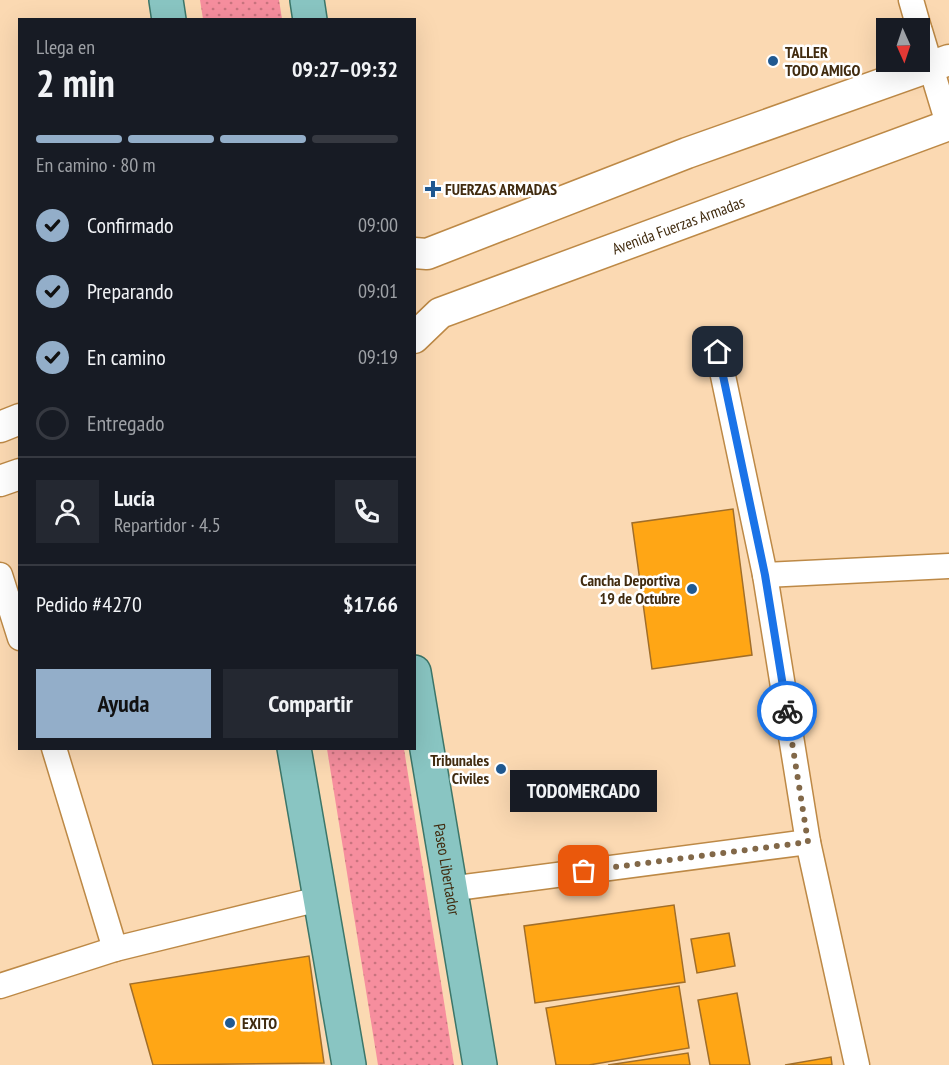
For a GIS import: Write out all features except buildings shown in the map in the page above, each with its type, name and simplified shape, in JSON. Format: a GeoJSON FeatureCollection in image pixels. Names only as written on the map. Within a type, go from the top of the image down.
{"type":"FeatureCollection","features":[{"type":"Feature","properties":{"kind":"main road"},"geometry":{"type":"LineString","coordinates":[[166,0],[169,18]]}},
{"type":"Feature","properties":{"kind":"main road"},"geometry":{"type":"LineString","coordinates":[[307,0],[310,18]]}},
{"type":"Feature","properties":{"kind":"main road","name":"Paseo Libertador"},"geometry":{"type":"LineString","coordinates":[[416,684],[480,1065]]}},
{"type":"Feature","properties":{"kind":"main road"},"geometry":{"type":"LineString","coordinates":[[294,750],[349,1065]]}},
{"type":"Feature","properties":{"kind":"street"},"geometry":{"type":"LineString","coordinates":[[911,0],[916,18]]}},
{"type":"Feature","properties":{"kind":"street"},"geometry":{"type":"LineString","coordinates":[[930,48],[939,63],[949,126]]}},
{"type":"Feature","properties":{"kind":"street"},"geometry":{"type":"LineString","coordinates":[[416,253],[428,254],[687,153],[939,63]]}},
{"type":"Feature","properties":{"kind":"street","name":"Avenida Fuerzas Armadas"},"geometry":{"type":"LineString","coordinates":[[416,336],[440,313],[949,126]]}},
{"type":"Feature","properties":{"kind":"street"},"geometry":{"type":"LineString","coordinates":[[718,352],[765,575],[808,842],[857,1065]]}},
{"type":"Feature","properties":{"kind":"street"},"geometry":{"type":"LineString","coordinates":[[0,427],[18,420]]}},
{"type":"Feature","properties":{"kind":"street"},"geometry":{"type":"LineString","coordinates":[[0,481],[18,475]]}},
{"type":"Feature","properties":{"kind":"street"},"geometry":{"type":"LineString","coordinates":[[765,575],[949,566]]}},
{"type":"Feature","properties":{"kind":"street"},"geometry":{"type":"LineString","coordinates":[[0,574],[18,632]]}},
{"type":"Feature","properties":{"kind":"street"},"geometry":{"type":"LineString","coordinates":[[55,750],[115,949]]}},
{"type":"Feature","properties":{"kind":"street"},"geometry":{"type":"LineString","coordinates":[[449,889],[808,842]]}},
{"type":"Feature","properties":{"kind":"street"},"geometry":{"type":"LineString","coordinates":[[0,986],[115,949],[319,899]]}},
{"type":"Feature","properties":{"kind":"shaded area"},"geometry":{"type":"Polygon","coordinates":[[[200,0],[279,0],[282,18],[203,18],[200,0]]]}},
{"type":"Feature","properties":{"kind":"shaded area"},"geometry":{"type":"Polygon","coordinates":[[[327,750],[404,750],[454,1065],[378,1065],[327,750]]]}},
{"type":"Feature","properties":{"kind":"way so far"},"geometry":{"type":"LineString","coordinates":[[584,871],[808,842],[787,711]]}},
{"type":"Feature","properties":{"kind":"place","name":"TALLER TODO AMIGO"},"geometry":{"type":"Point","coordinates":[773,61]}},
{"type":"Feature","properties":{"kind":"place","name":"FUERZAS ARMADAS"},"geometry":{"type":"Point","coordinates":[433,189]}},
{"type":"Feature","properties":{"kind":"place","name":"Cancha Deportiva 19 de Octubre"},"geometry":{"type":"Point","coordinates":[692,589]}},
{"type":"Feature","properties":{"kind":"place","name":"Tribunales Civiles"},"geometry":{"type":"Point","coordinates":[501,769]}},
{"type":"Feature","properties":{"kind":"place","name":"TODOMERCADO"},"geometry":{"type":"Point","coordinates":[584,871]}},
{"type":"Feature","properties":{"kind":"place","name":"EXITO"},"geometry":{"type":"Point","coordinates":[230,1023]}},
{"type":"Feature","properties":{"kind":"route"},"geometry":{"type":"LineString","coordinates":[[718,352],[765,575],[787,711]]}}]}
